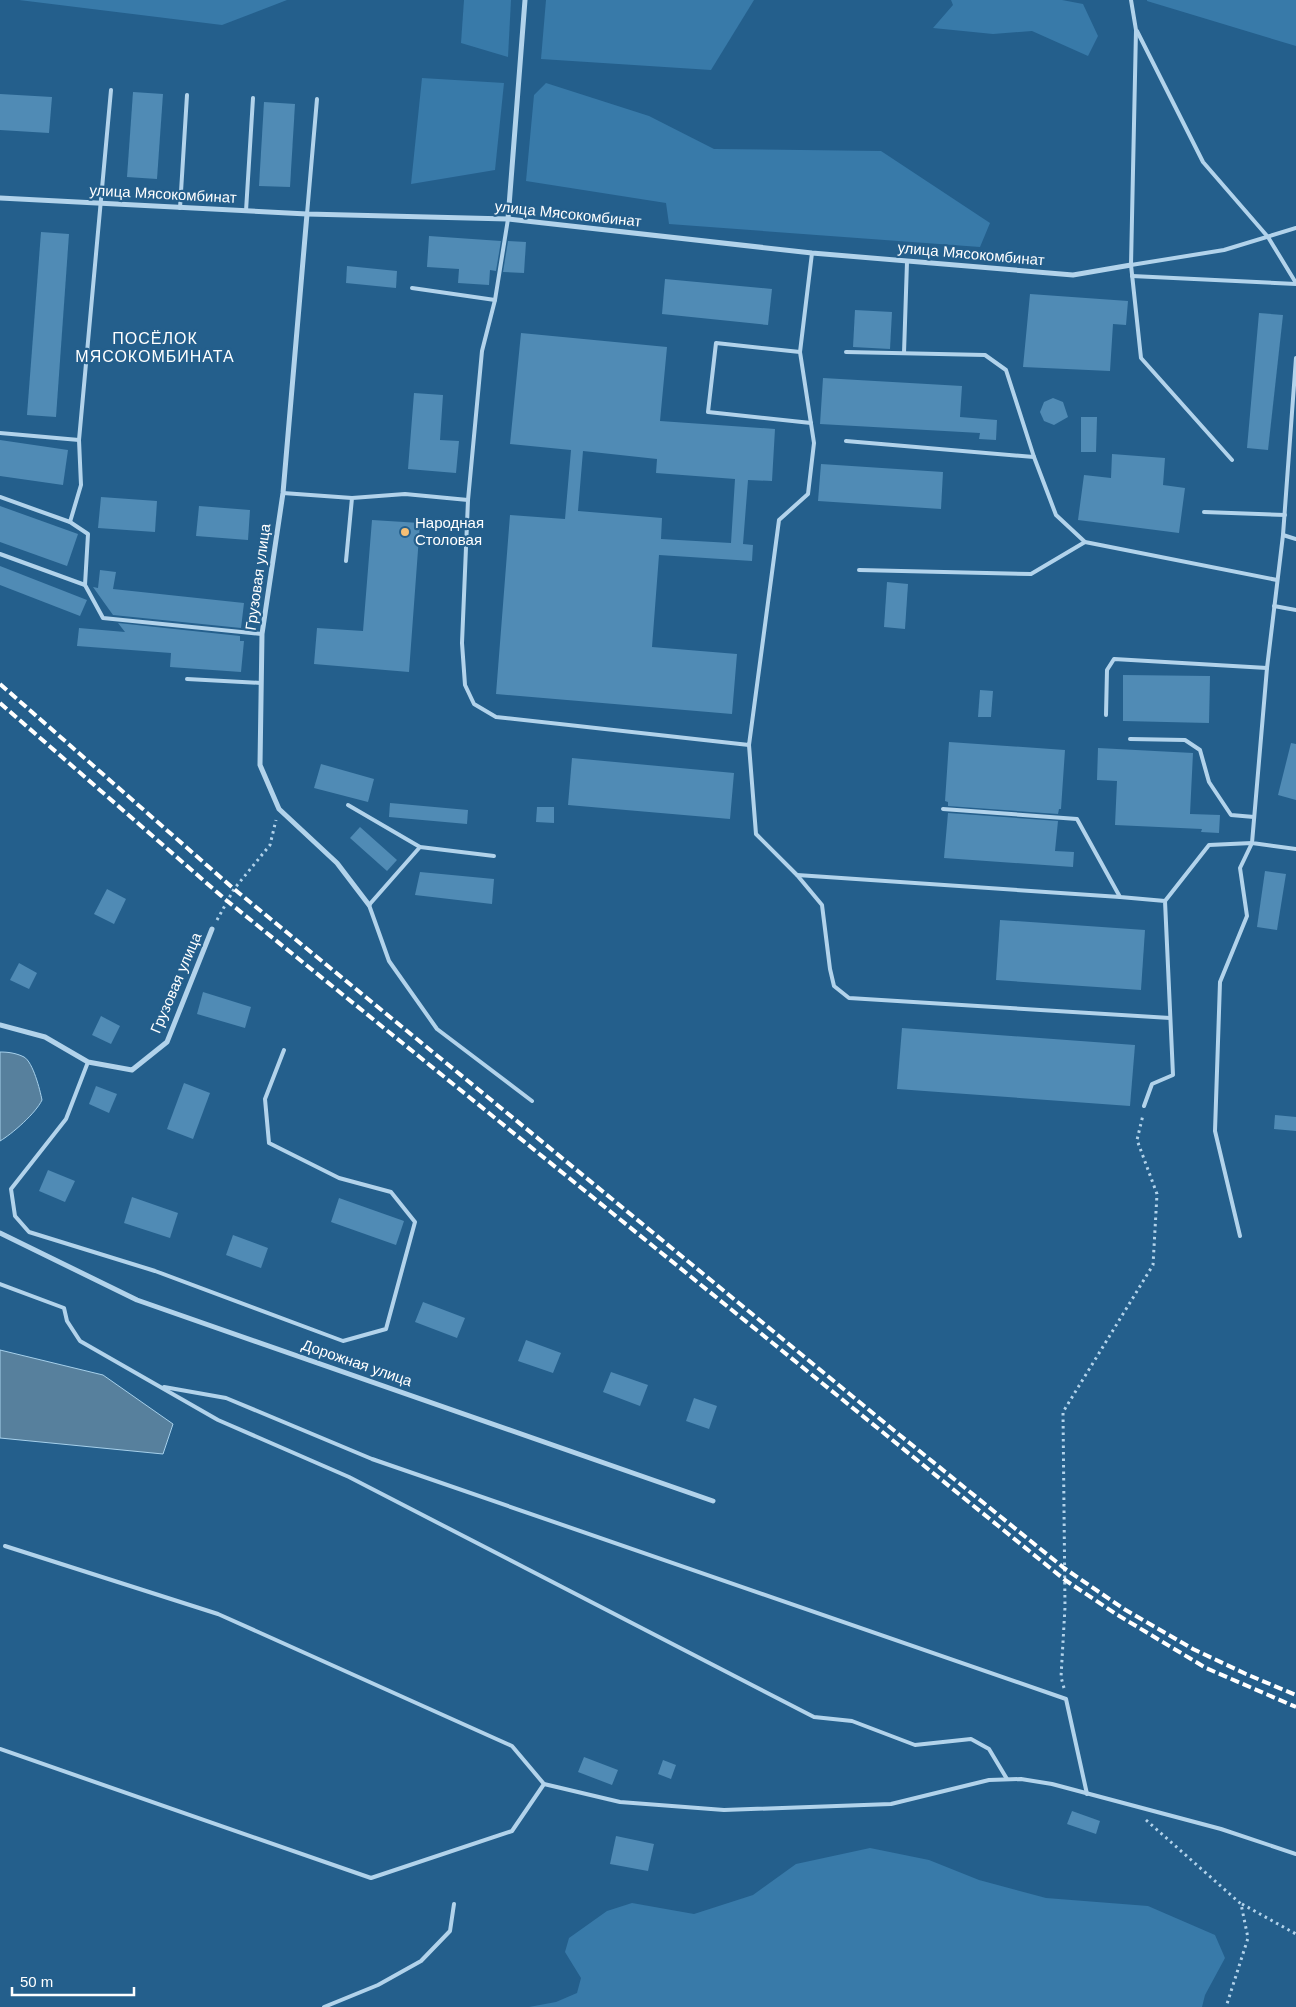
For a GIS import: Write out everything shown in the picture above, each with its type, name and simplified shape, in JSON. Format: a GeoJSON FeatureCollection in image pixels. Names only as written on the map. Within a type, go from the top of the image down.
{"type":"FeatureCollection","features":[{"type":"Feature","properties":{"kind":"street"},"geometry":{"type":"LineString","coordinates":[[508,219],[525,0]]}},
{"type":"Feature","properties":{"kind":"street","name":"улица Мясокомбинат"},"geometry":{"type":"LineString","coordinates":[[0,198],[306,214],[508,219],[812,253],[1073,275],[1131,265]]}},
{"type":"Feature","properties":{"kind":"street","name":"Грузовая улица"},"geometry":{"type":"LineString","coordinates":[[306,214],[283,492],[262,634],[260,765],[279,809],[337,864],[369,905]]}},
{"type":"Feature","properties":{"kind":"street","name":"Грузовая улица"},"geometry":{"type":"LineString","coordinates":[[0,1025],[45,1037],[88,1062],[132,1070],[167,1042],[212,929]]}},
{"type":"Feature","properties":{"kind":"street","name":"Дорожная улица"},"geometry":{"type":"LineString","coordinates":[[0,1233],[137,1300],[713,1501]]}},
{"type":"Feature","properties":{"kind":"lane"},"geometry":{"type":"LineString","coordinates":[[1131,0],[1136,30],[1131,265],[1141,358],[1232,460]]}},
{"type":"Feature","properties":{"kind":"lane"},"geometry":{"type":"LineString","coordinates":[[1136,30],[1203,162],[1268,237],[1296,284]]}},
{"type":"Feature","properties":{"kind":"lane"},"geometry":{"type":"LineString","coordinates":[[70,522],[81,485],[79,440],[111,90]]}},
{"type":"Feature","properties":{"kind":"lane"},"geometry":{"type":"LineString","coordinates":[[180,208],[187,96]]}},
{"type":"Feature","properties":{"kind":"lane"},"geometry":{"type":"LineString","coordinates":[[246,211],[252,98]]}},
{"type":"Feature","properties":{"kind":"lane"},"geometry":{"type":"LineString","coordinates":[[306,214],[317,99]]}},
{"type":"Feature","properties":{"kind":"lane"},"geometry":{"type":"LineString","coordinates":[[508,219],[495,300],[482,351],[468,500],[462,643],[465,685],[474,704],[496,717],[749,745]]}},
{"type":"Feature","properties":{"kind":"lane"},"geometry":{"type":"LineString","coordinates":[[1131,265],[1224,250],[1296,228]]}},
{"type":"Feature","properties":{"kind":"lane"},"geometry":{"type":"LineString","coordinates":[[812,253],[800,352],[814,443],[808,494],[779,520],[749,745],[756,834],[798,875],[822,905],[834,986],[849,998],[1170,1018]]}},
{"type":"Feature","properties":{"kind":"lane"},"geometry":{"type":"LineString","coordinates":[[904,353],[907,262]]}},
{"type":"Feature","properties":{"kind":"lane"},"geometry":{"type":"LineString","coordinates":[[1132,276],[1296,284]]}},
{"type":"Feature","properties":{"kind":"lane"},"geometry":{"type":"LineString","coordinates":[[412,288],[495,300]]}},
{"type":"Feature","properties":{"kind":"lane"},"geometry":{"type":"LineString","coordinates":[[800,352],[716,343],[708,412],[811,423]]}},
{"type":"Feature","properties":{"kind":"lane"},"geometry":{"type":"LineString","coordinates":[[846,352],[985,355],[1006,370],[1034,457],[1056,515],[1085,542],[1277,580]]}},
{"type":"Feature","properties":{"kind":"lane"},"geometry":{"type":"LineString","coordinates":[[1240,1236],[1215,1131],[1220,982],[1247,916],[1240,868],[1252,843],[1267,668],[1285,515],[1296,358]]}},
{"type":"Feature","properties":{"kind":"lane"},"geometry":{"type":"LineString","coordinates":[[0,433],[79,440]]}},
{"type":"Feature","properties":{"kind":"lane"},"geometry":{"type":"LineString","coordinates":[[846,442],[1034,457]]}},
{"type":"Feature","properties":{"kind":"lane"},"geometry":{"type":"LineString","coordinates":[[283,492],[352,498],[405,494],[468,500]]}},
{"type":"Feature","properties":{"kind":"lane"},"geometry":{"type":"LineString","coordinates":[[0,497],[70,522],[88,534],[85,585],[103,618],[262,634]]}},
{"type":"Feature","properties":{"kind":"lane"},"geometry":{"type":"LineString","coordinates":[[346,561],[352,498]]}},
{"type":"Feature","properties":{"kind":"lane"},"geometry":{"type":"LineString","coordinates":[[1204,512],[1285,515]]}},
{"type":"Feature","properties":{"kind":"lane"},"geometry":{"type":"LineString","coordinates":[[1283,535],[1296,539]]}},
{"type":"Feature","properties":{"kind":"lane"},"geometry":{"type":"LineString","coordinates":[[859,570],[1031,574],[1085,542]]}},
{"type":"Feature","properties":{"kind":"lane"},"geometry":{"type":"LineString","coordinates":[[0,554],[85,585]]}},
{"type":"Feature","properties":{"kind":"lane"},"geometry":{"type":"LineString","coordinates":[[1274,606],[1296,610]]}},
{"type":"Feature","properties":{"kind":"lane"},"geometry":{"type":"LineString","coordinates":[[1106,715],[1107,670],[1114,659],[1267,668]]}},
{"type":"Feature","properties":{"kind":"lane"},"geometry":{"type":"LineString","coordinates":[[187,679],[261,683]]}},
{"type":"Feature","properties":{"kind":"lane"},"geometry":{"type":"LineString","coordinates":[[1130,739],[1185,740],[1200,750],[1209,782],[1232,815],[1254,817]]}},
{"type":"Feature","properties":{"kind":"lane"},"geometry":{"type":"LineString","coordinates":[[348,805],[420,847],[494,856]]}},
{"type":"Feature","properties":{"kind":"lane"},"geometry":{"type":"LineString","coordinates":[[943,809],[1077,819],[1120,897]]}},
{"type":"Feature","properties":{"kind":"lane"},"geometry":{"type":"LineString","coordinates":[[1144,1106],[1152,1084],[1173,1075],[1164,901],[1209,845],[1252,843],[1296,849]]}},
{"type":"Feature","properties":{"kind":"lane"},"geometry":{"type":"LineString","coordinates":[[420,847],[369,905],[389,961],[437,1028],[532,1101]]}},
{"type":"Feature","properties":{"kind":"lane"},"geometry":{"type":"LineString","coordinates":[[798,875],[1164,901]]}},
{"type":"Feature","properties":{"kind":"lane"},"geometry":{"type":"LineString","coordinates":[[88,1062],[66,1119],[11,1189],[15,1216],[29,1232],[155,1271],[343,1341],[386,1330],[415,1222],[392,1192],[339,1178],[269,1143],[265,1099],[284,1050]]}},
{"type":"Feature","properties":{"kind":"lane"},"geometry":{"type":"LineString","coordinates":[[0,1284],[64,1308],[67,1321],[80,1341],[218,1420],[348,1477],[814,1717],[852,1721],[915,1745],[971,1739],[989,1749],[1007,1779]]}},
{"type":"Feature","properties":{"kind":"lane"},"geometry":{"type":"LineString","coordinates":[[160,1387],[226,1398],[372,1459],[1066,1699],[1087,1794]]}},
{"type":"Feature","properties":{"kind":"lane"},"geometry":{"type":"LineString","coordinates":[[5,1546],[218,1614],[512,1746],[544,1784],[620,1802],[724,1810],[891,1804],[989,1780],[1029,1780],[1221,1829],[1296,1854]]}},
{"type":"Feature","properties":{"kind":"lane"},"geometry":{"type":"LineString","coordinates":[[0,1749],[371,1878],[512,1831],[544,1784]]}},
{"type":"Feature","properties":{"kind":"lane"},"geometry":{"type":"LineString","coordinates":[[324,2007],[378,1985],[420,1961],[450,1931],[454,1904]]}},
{"type":"Feature","properties":{"kind":"path"},"geometry":{"type":"LineString","coordinates":[[212,929],[234,889],[270,845],[279,809]]}},
{"type":"Feature","properties":{"kind":"path"},"geometry":{"type":"LineString","coordinates":[[1066,1699],[1061,1677],[1065,1607],[1063,1412],[1153,1265],[1157,1194],[1138,1140],[1144,1106]]}},
{"type":"Feature","properties":{"kind":"path"},"geometry":{"type":"LineString","coordinates":[[1128,1804],[1241,1904],[1296,1934]]}},
{"type":"Feature","properties":{"kind":"path"},"geometry":{"type":"LineString","coordinates":[[1226,2007],[1248,1938],[1241,1904]]}},
{"type":"Feature","properties":{"kind":"shaded area"},"geometry":{"type":"Polygon","coordinates":[[[19,0],[287,0],[222,25],[19,0]]]}},
{"type":"Feature","properties":{"kind":"shaded area"},"geometry":{"type":"Polygon","coordinates":[[[464,0],[511,0],[508,57],[461,43],[464,0]]]}},
{"type":"Feature","properties":{"kind":"shaded area"},"geometry":{"type":"Polygon","coordinates":[[[546,0],[754,0],[711,70],[541,59],[546,0]]]}},
{"type":"Feature","properties":{"kind":"shaded area"},"geometry":{"type":"Polygon","coordinates":[[[951,0],[1062,0],[1083,4],[1098,36],[1088,56],[1032,31],[993,34],[933,28],[953,5],[951,0]]]}},
{"type":"Feature","properties":{"kind":"shaded area"},"geometry":{"type":"Polygon","coordinates":[[[1296,0],[1296,46],[1147,1],[1296,0]]]}},
{"type":"Feature","properties":{"kind":"shaded area"},"geometry":{"type":"Polygon","coordinates":[[[422,78],[504,83],[495,170],[411,184],[422,78]]]}},
{"type":"Feature","properties":{"kind":"shaded area"},"geometry":{"type":"Polygon","coordinates":[[[546,83],[649,116],[714,149],[881,151],[990,223],[980,247],[669,224],[666,203],[526,181],[534,95],[546,83]]]}},
{"type":"Feature","properties":{"kind":"shaded area"},"geometry":{"type":"Polygon","coordinates":[[[0,1052],[15,1054],[27,1060],[36,1077],[42,1100],[35,1111],[23,1123],[0,1141],[0,1052]]]}},
{"type":"Feature","properties":{"kind":"shaded area"},"geometry":{"type":"Polygon","coordinates":[[[0,1350],[103,1375],[173,1424],[163,1454],[0,1438],[0,1350]]]}},
{"type":"Feature","properties":{"kind":"shaded area"},"geometry":{"type":"Polygon","coordinates":[[[870,1848],[929,1860],[979,1880],[1046,1898],[1148,1906],[1215,1935],[1225,1958],[1205,1995],[1202,2007],[529,2007],[556,2002],[577,1993],[581,1978],[565,1952],[569,1938],[607,1911],[632,1903],[694,1914],[753,1895],[796,1864],[870,1848]]]}},
{"type":"Feature","properties":{"kind":"building"},"geometry":{"type":"Polygon","coordinates":[[[133,92],[163,94],[157,179],[127,177],[133,92]]]}},
{"type":"Feature","properties":{"kind":"building"},"geometry":{"type":"Polygon","coordinates":[[[0,94],[52,97],[49,133],[0,130],[0,94]]]}},
{"type":"Feature","properties":{"kind":"building"},"geometry":{"type":"Polygon","coordinates":[[[264,102],[295,104],[290,187],[259,186],[264,102]]]}},
{"type":"Feature","properties":{"kind":"building"},"geometry":{"type":"Polygon","coordinates":[[[41,232],[69,234],[56,417],[27,415],[41,232]]]}},
{"type":"Feature","properties":{"kind":"building"},"geometry":{"type":"Polygon","coordinates":[[[429,236],[501,241],[496,271],[490,270],[489,285],[458,283],[459,269],[427,267],[429,236]]]}},
{"type":"Feature","properties":{"kind":"building"},"geometry":{"type":"Polygon","coordinates":[[[508,241],[526,242],[524,273],[503,272],[508,241]]]}},
{"type":"Feature","properties":{"kind":"building"},"geometry":{"type":"Polygon","coordinates":[[[347,266],[397,271],[396,288],[346,283],[347,266]]]}},
{"type":"Feature","properties":{"kind":"building"},"geometry":{"type":"Polygon","coordinates":[[[665,279],[772,289],[768,325],[662,314],[665,279]]]}},
{"type":"Feature","properties":{"kind":"building"},"geometry":{"type":"Polygon","coordinates":[[[1030,294],[1128,301],[1126,325],[1113,324],[1110,371],[1023,367],[1030,294]]]}},
{"type":"Feature","properties":{"kind":"building"},"geometry":{"type":"Polygon","coordinates":[[[855,310],[892,312],[890,349],[853,347],[855,310]]]}},
{"type":"Feature","properties":{"kind":"building"},"geometry":{"type":"Polygon","coordinates":[[[1259,313],[1283,315],[1268,450],[1247,448],[1259,313]]]}},
{"type":"Feature","properties":{"kind":"building"},"geometry":{"type":"Polygon","coordinates":[[[521,333],[667,347],[660,421],[775,429],[772,481],[748,480],[743,544],[753,545],[752,561],[659,555],[652,647],[737,654],[732,714],[496,694],[510,515],[565,519],[571,450],[510,444],[521,333]],[[583,451],[578,511],[662,518],[661,539],[731,543],[735,479],[656,473],[657,459],[583,451]]]}},
{"type":"Feature","properties":{"kind":"building"},"geometry":{"type":"Polygon","coordinates":[[[823,378],[962,386],[960,417],[997,420],[996,440],[979,439],[980,433],[820,424],[823,378]]]}},
{"type":"Feature","properties":{"kind":"building"},"geometry":{"type":"Polygon","coordinates":[[[414,393],[443,395],[440,440],[459,441],[456,473],[408,469],[414,393]]]}},
{"type":"Feature","properties":{"kind":"building"},"geometry":{"type":"Polygon","coordinates":[[[1053,398],[1063,402],[1068,417],[1054,425],[1044,421],[1040,412],[1044,402],[1053,398]]]}},
{"type":"Feature","properties":{"kind":"building"},"geometry":{"type":"Polygon","coordinates":[[[1081,417],[1097,417],[1096,452],[1081,452],[1081,417]]]}},
{"type":"Feature","properties":{"kind":"building"},"geometry":{"type":"Polygon","coordinates":[[[0,440],[68,450],[63,485],[0,476],[0,440]]]}},
{"type":"Feature","properties":{"kind":"building"},"geometry":{"type":"Polygon","coordinates":[[[1112,454],[1165,458],[1163,485],[1185,488],[1179,533],[1078,520],[1084,475],[1111,478],[1112,454]]]}},
{"type":"Feature","properties":{"kind":"building"},"geometry":{"type":"Polygon","coordinates":[[[821,464],[943,472],[941,509],[818,501],[821,464]]]}},
{"type":"Feature","properties":{"kind":"building"},"geometry":{"type":"Polygon","coordinates":[[[101,497],[157,501],[155,532],[98,528],[101,497]]]}},
{"type":"Feature","properties":{"kind":"building"},"geometry":{"type":"Polygon","coordinates":[[[0,506],[78,534],[67,566],[0,542],[0,506]]]}},
{"type":"Feature","properties":{"kind":"building"},"geometry":{"type":"Polygon","coordinates":[[[199,506],[250,510],[248,540],[196,536],[199,506]]]}},
{"type":"Feature","properties":{"kind":"building"},"geometry":{"type":"Polygon","coordinates":[[[372,520],[420,523],[409,672],[314,664],[317,628],[363,631],[372,520]]]}},
{"type":"Feature","properties":{"kind":"building"},"geometry":{"type":"Polygon","coordinates":[[[0,566],[87,600],[80,616],[0,585],[0,566]]]}},
{"type":"Feature","properties":{"kind":"building"},"geometry":{"type":"Polygon","coordinates":[[[100,570],[116,572],[113,589],[244,603],[241,628],[113,615],[93,587],[98,588],[100,570]]]}},
{"type":"Feature","properties":{"kind":"building"},"geometry":{"type":"Polygon","coordinates":[[[887,582],[908,584],[905,629],[884,627],[887,582]]]}},
{"type":"Feature","properties":{"kind":"building"},"geometry":{"type":"Polygon","coordinates":[[[118,623],[240,636],[240,641],[244,641],[241,672],[170,667],[171,653],[77,646],[79,628],[125,632],[118,623]]]}},
{"type":"Feature","properties":{"kind":"building"},"geometry":{"type":"Polygon","coordinates":[[[1123,675],[1210,676],[1209,723],[1123,721],[1123,675]]]}},
{"type":"Feature","properties":{"kind":"building"},"geometry":{"type":"Polygon","coordinates":[[[980,690],[993,691],[991,717],[978,717],[980,690]]]}},
{"type":"Feature","properties":{"kind":"building"},"geometry":{"type":"Polygon","coordinates":[[[949,742],[1065,750],[1061,809],[1059,809],[1058,814],[948,806],[948,802],[945,801],[949,742]]]}},
{"type":"Feature","properties":{"kind":"building"},"geometry":{"type":"Polygon","coordinates":[[[1291,743],[1296,744],[1296,800],[1278,795],[1291,743]]]}},
{"type":"Feature","properties":{"kind":"building"},"geometry":{"type":"Polygon","coordinates":[[[1098,748],[1193,753],[1190,814],[1220,815],[1219,833],[1201,832],[1202,829],[1115,825],[1117,781],[1097,780],[1098,748]]]}},
{"type":"Feature","properties":{"kind":"building"},"geometry":{"type":"Polygon","coordinates":[[[572,758],[734,773],[730,819],[568,805],[572,758]]]}},
{"type":"Feature","properties":{"kind":"building"},"geometry":{"type":"Polygon","coordinates":[[[321,764],[374,779],[368,802],[314,788],[321,764]]]}},
{"type":"Feature","properties":{"kind":"building"},"geometry":{"type":"Polygon","coordinates":[[[390,803],[468,810],[467,824],[389,817],[390,803]]]}},
{"type":"Feature","properties":{"kind":"building"},"geometry":{"type":"Polygon","coordinates":[[[537,807],[554,807],[554,823],[536,822],[537,807]]]}},
{"type":"Feature","properties":{"kind":"building"},"geometry":{"type":"Polygon","coordinates":[[[948,813],[1058,821],[1055,851],[1074,852],[1073,867],[944,858],[948,813]]]}},
{"type":"Feature","properties":{"kind":"building"},"geometry":{"type":"Polygon","coordinates":[[[360,827],[397,860],[387,871],[350,838],[360,827]]]}},
{"type":"Feature","properties":{"kind":"building"},"geometry":{"type":"Polygon","coordinates":[[[1265,871],[1286,874],[1277,930],[1257,927],[1265,871]]]}},
{"type":"Feature","properties":{"kind":"building"},"geometry":{"type":"Polygon","coordinates":[[[420,872],[494,879],[492,904],[415,895],[420,872]]]}},
{"type":"Feature","properties":{"kind":"building"},"geometry":{"type":"Polygon","coordinates":[[[107,889],[126,899],[114,924],[94,914],[107,889]]]}},
{"type":"Feature","properties":{"kind":"building"},"geometry":{"type":"Polygon","coordinates":[[[1000,920],[1145,930],[1141,990],[996,980],[1000,920]]]}},
{"type":"Feature","properties":{"kind":"building"},"geometry":{"type":"Polygon","coordinates":[[[19,963],[37,973],[29,989],[10,980],[19,963]]]}},
{"type":"Feature","properties":{"kind":"building"},"geometry":{"type":"Polygon","coordinates":[[[203,992],[251,1007],[245,1028],[197,1014],[203,992]]]}},
{"type":"Feature","properties":{"kind":"building"},"geometry":{"type":"Polygon","coordinates":[[[101,1016],[120,1026],[111,1044],[92,1035],[101,1016]]]}},
{"type":"Feature","properties":{"kind":"building"},"geometry":{"type":"Polygon","coordinates":[[[902,1028],[1135,1045],[1130,1106],[897,1089],[902,1028]]]}},
{"type":"Feature","properties":{"kind":"building"},"geometry":{"type":"Polygon","coordinates":[[[184,1083],[210,1093],[193,1139],[167,1129],[184,1083]]]}},
{"type":"Feature","properties":{"kind":"building"},"geometry":{"type":"Polygon","coordinates":[[[96,1086],[117,1094],[109,1113],[89,1104],[96,1086]]]}},
{"type":"Feature","properties":{"kind":"building"},"geometry":{"type":"Polygon","coordinates":[[[1275,1115],[1296,1117],[1296,1131],[1274,1129],[1275,1115]]]}},
{"type":"Feature","properties":{"kind":"building"},"geometry":{"type":"Polygon","coordinates":[[[48,1170],[75,1181],[65,1202],[39,1191],[48,1170]]]}},
{"type":"Feature","properties":{"kind":"building"},"geometry":{"type":"Polygon","coordinates":[[[132,1197],[178,1213],[170,1238],[124,1223],[132,1197]]]}},
{"type":"Feature","properties":{"kind":"building"},"geometry":{"type":"Polygon","coordinates":[[[339,1198],[404,1221],[396,1245],[331,1222],[339,1198]]]}},
{"type":"Feature","properties":{"kind":"building"},"geometry":{"type":"Polygon","coordinates":[[[233,1235],[268,1248],[261,1268],[226,1255],[233,1235]]]}},
{"type":"Feature","properties":{"kind":"building"},"geometry":{"type":"Polygon","coordinates":[[[423,1302],[465,1318],[457,1338],[415,1322],[423,1302]]]}},
{"type":"Feature","properties":{"kind":"building"},"geometry":{"type":"Polygon","coordinates":[[[526,1340],[561,1353],[553,1373],[518,1361],[526,1340]]]}},
{"type":"Feature","properties":{"kind":"building"},"geometry":{"type":"Polygon","coordinates":[[[611,1372],[648,1385],[640,1406],[603,1392],[611,1372]]]}},
{"type":"Feature","properties":{"kind":"building"},"geometry":{"type":"Polygon","coordinates":[[[694,1398],[717,1406],[709,1429],[686,1421],[694,1398]]]}},
{"type":"Feature","properties":{"kind":"building"},"geometry":{"type":"Polygon","coordinates":[[[584,1757],[618,1770],[612,1785],[578,1772],[584,1757]]]}},
{"type":"Feature","properties":{"kind":"building"},"geometry":{"type":"Polygon","coordinates":[[[663,1760],[676,1765],[671,1779],[658,1774],[663,1760]]]}},
{"type":"Feature","properties":{"kind":"building"},"geometry":{"type":"Polygon","coordinates":[[[1072,1811],[1100,1821],[1096,1834],[1067,1824],[1072,1811]]]}},
{"type":"Feature","properties":{"kind":"building"},"geometry":{"type":"Polygon","coordinates":[[[616,1836],[654,1844],[648,1871],[610,1864],[616,1836]]]}},
{"type":"Feature","properties":{"kind":"railway"},"geometry":{"type":"LineString","coordinates":[[0,684],[234,889],[1064,1568],[1124,1609],[1193,1649],[1296,1695]]}},
{"type":"Feature","properties":{"kind":"railway"},"geometry":{"type":"LineString","coordinates":[[0,703],[226,900],[1065,1580],[1116,1614],[1206,1668],[1296,1707]]}},
{"type":"Feature","properties":{"kind":"place","name":"Народная Столовая"},"geometry":{"type":"Point","coordinates":[405,532]}},
{"type":"Feature","properties":{"kind":"district","name":"ПОСЁЛОК МЯСОКОМБИНАТА"},"geometry":{"type":"Point","coordinates":[155,347]}}]}
